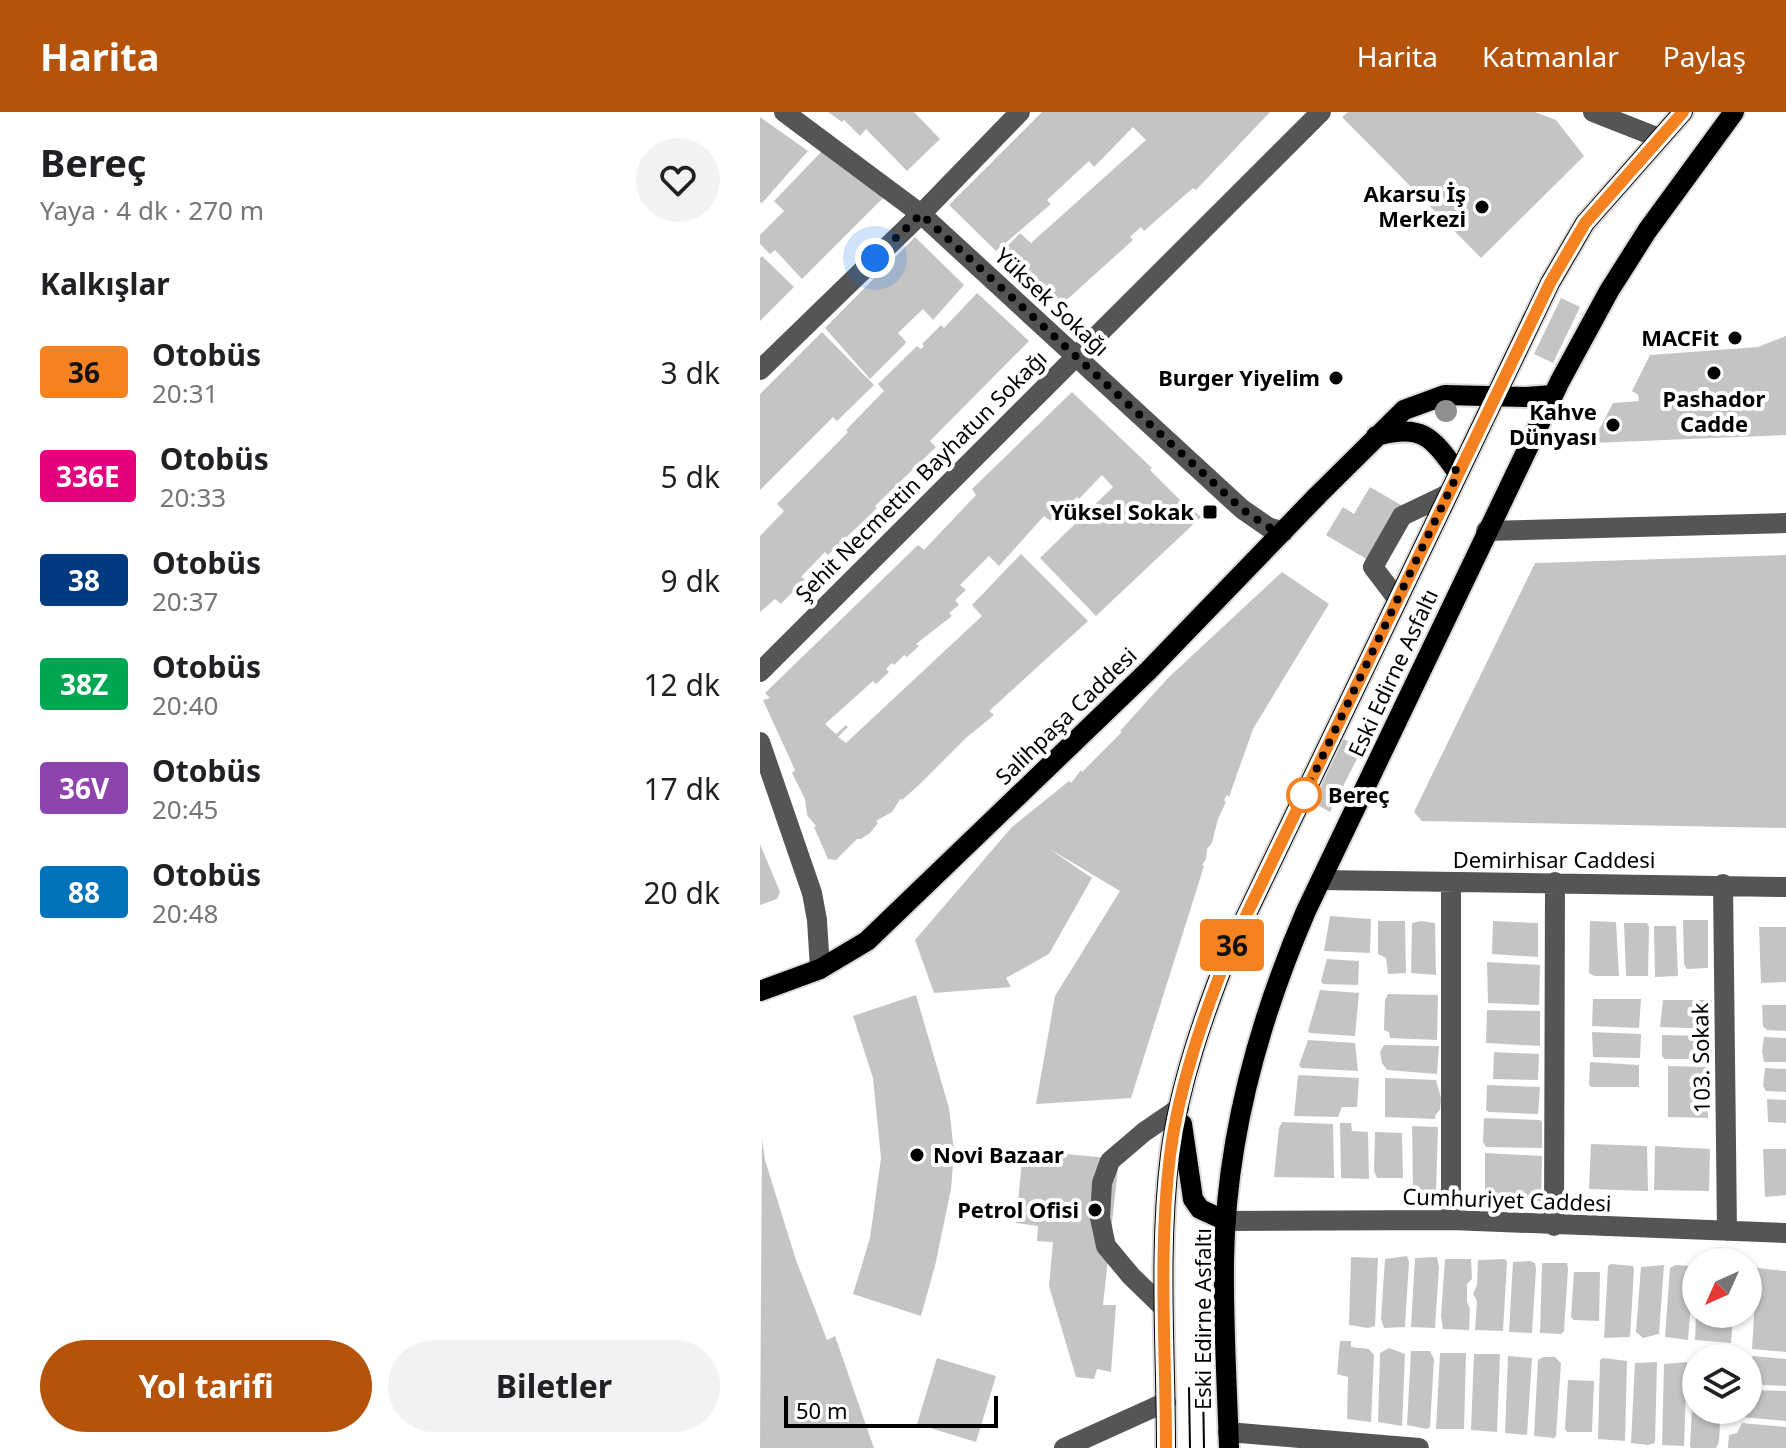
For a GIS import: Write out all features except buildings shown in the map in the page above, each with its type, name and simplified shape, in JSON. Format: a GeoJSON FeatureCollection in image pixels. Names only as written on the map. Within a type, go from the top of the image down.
{"type":"FeatureCollection","features":[{"type":"Feature","properties":{"kind":"main road","name":"Eski Edirne Asfaltı"},"geometry":{"type":"LineString","coordinates":[[1166,1448],[1163,1307],[1166,1198],[1179,1108],[1213,992],[1230,949],[1494,396],[1574,240],[1601,203],[1683,112]]}},
{"type":"Feature","properties":{"kind":"main road","name":"Eski Edirne Asfaltı"},"geometry":{"type":"LineString","coordinates":[[1228,1440],[1226,1221],[1243,1105],[1256,1050],[1280,974],[1321,880],[1553,395],[1609,291],[1647,231],[1734,112]]}},
{"type":"Feature","properties":{"kind":"main road","name":"Salihpaşa Caddesi"},"geometry":{"type":"LineString","coordinates":[[760,991],[820,969],[867,941],[1149,670],[1404,410],[1445,395],[1553,395]]}},
{"type":"Feature","properties":{"kind":"main road"},"geometry":{"type":"LineString","coordinates":[[1376,436],[1401,430],[1421,433],[1458,473]]}},
{"type":"Feature","properties":{"kind":"main road"},"geometry":{"type":"LineString","coordinates":[[1179,1108],[1193,1199],[1200,1209],[1226,1221]]}},
{"type":"Feature","properties":{"kind":"street","name":"Yüksek Sokağı"},"geometry":{"type":"LineString","coordinates":[[784,112],[921,214],[1242,509],[1268,527],[1283,532]]}},
{"type":"Feature","properties":{"kind":"street"},"geometry":{"type":"LineString","coordinates":[[760,370],[921,214],[1020,112]]}},
{"type":"Feature","properties":{"kind":"street","name":"Şehit Necmettin Bayhatun Sokağı"},"geometry":{"type":"LineString","coordinates":[[760,672],[1321,112]]}},
{"type":"Feature","properties":{"kind":"street"},"geometry":{"type":"LineString","coordinates":[[1593,112],[1659,138]]}},
{"type":"Feature","properties":{"kind":"street"},"geometry":{"type":"LineString","coordinates":[[1398,600],[1373,567],[1402,516],[1448,494]]}},
{"type":"Feature","properties":{"kind":"street"},"geometry":{"type":"LineString","coordinates":[[1486,531],[1786,523]]}},
{"type":"Feature","properties":{"kind":"street"},"geometry":{"type":"LineString","coordinates":[[760,742],[812,893],[820,969]]}},
{"type":"Feature","properties":{"kind":"street","name":"Demirhisar Caddesi"},"geometry":{"type":"LineString","coordinates":[[1321,880],[1786,887]]}},
{"type":"Feature","properties":{"kind":"street"},"geometry":{"type":"LineString","coordinates":[[1554,1226],[1555,882]]}},
{"type":"Feature","properties":{"kind":"street"},"geometry":{"type":"LineString","coordinates":[[1451,884],[1451,1220]]}},
{"type":"Feature","properties":{"kind":"street","name":"103. Sokak"},"geometry":{"type":"LineString","coordinates":[[1723,884],[1727,1231]]}},
{"type":"Feature","properties":{"kind":"street"},"geometry":{"type":"LineString","coordinates":[[1163,1307],[1106,1246],[1100,1218],[1102,1183],[1110,1161],[1179,1108]]}},
{"type":"Feature","properties":{"kind":"street","name":"Cumhuriyet Caddesi"},"geometry":{"type":"LineString","coordinates":[[1226,1221],[1451,1220],[1786,1233]]}},
{"type":"Feature","properties":{"kind":"street"},"geometry":{"type":"LineString","coordinates":[[1064,1448],[1166,1402]]}},
{"type":"Feature","properties":{"kind":"street"},"geometry":{"type":"LineString","coordinates":[[1228,1440],[1419,1448]]}},
{"type":"Feature","properties":{"kind":"tram line"},"geometry":{"type":"LineString","coordinates":[[1203,1386],[1204,1448]]}},
{"type":"Feature","properties":{"kind":"tram line"},"geometry":{"type":"LineString","coordinates":[[1189,1388],[1190,1448]]}},
{"type":"Feature","properties":{"kind":"bus line","name":"36"},"geometry":{"type":"LineString","coordinates":[[1166,1448],[1163,1260],[1166,1198],[1179,1108],[1213,992],[1230,949],[1550,283],[1585,223],[1683,112]]}},
{"type":"Feature","properties":{"kind":"place","name":"Akarsu İş Merkezi"},"geometry":{"type":"Point","coordinates":[1482,207]}},
{"type":"Feature","properties":{"kind":"place","name":"MACFit"},"geometry":{"type":"Point","coordinates":[1735,338]}},
{"type":"Feature","properties":{"kind":"place","name":"Pashador Cadde"},"geometry":{"type":"Point","coordinates":[1714,373]}},
{"type":"Feature","properties":{"kind":"place","name":"Burger Yiyelim"},"geometry":{"type":"Point","coordinates":[1336,378]}},
{"type":"Feature","properties":{"kind":"place","name":"Kahve Dünyası"},"geometry":{"type":"Point","coordinates":[1613,425]}},
{"type":"Feature","properties":{"kind":"place","name":"Yüksel Sokak"},"geometry":{"type":"Point","coordinates":[1210,512]}},
{"type":"Feature","properties":{"kind":"place","name":"Bereç"},"geometry":{"type":"Point","coordinates":[1304,795]}},
{"type":"Feature","properties":{"kind":"place","name":"Novi Bazaar"},"geometry":{"type":"Point","coordinates":[917,1155]}},
{"type":"Feature","properties":{"kind":"place","name":"Petrol Ofisi"},"geometry":{"type":"Point","coordinates":[1095,1210]}},
{"type":"Feature","properties":{"kind":"route"},"geometry":{"type":"LineString","coordinates":[[875,258],[921,214],[1242,509],[1268,527],[1283,532],[1376,436],[1401,430],[1421,433],[1447,458],[1458,473],[1304,795]]}}]}
